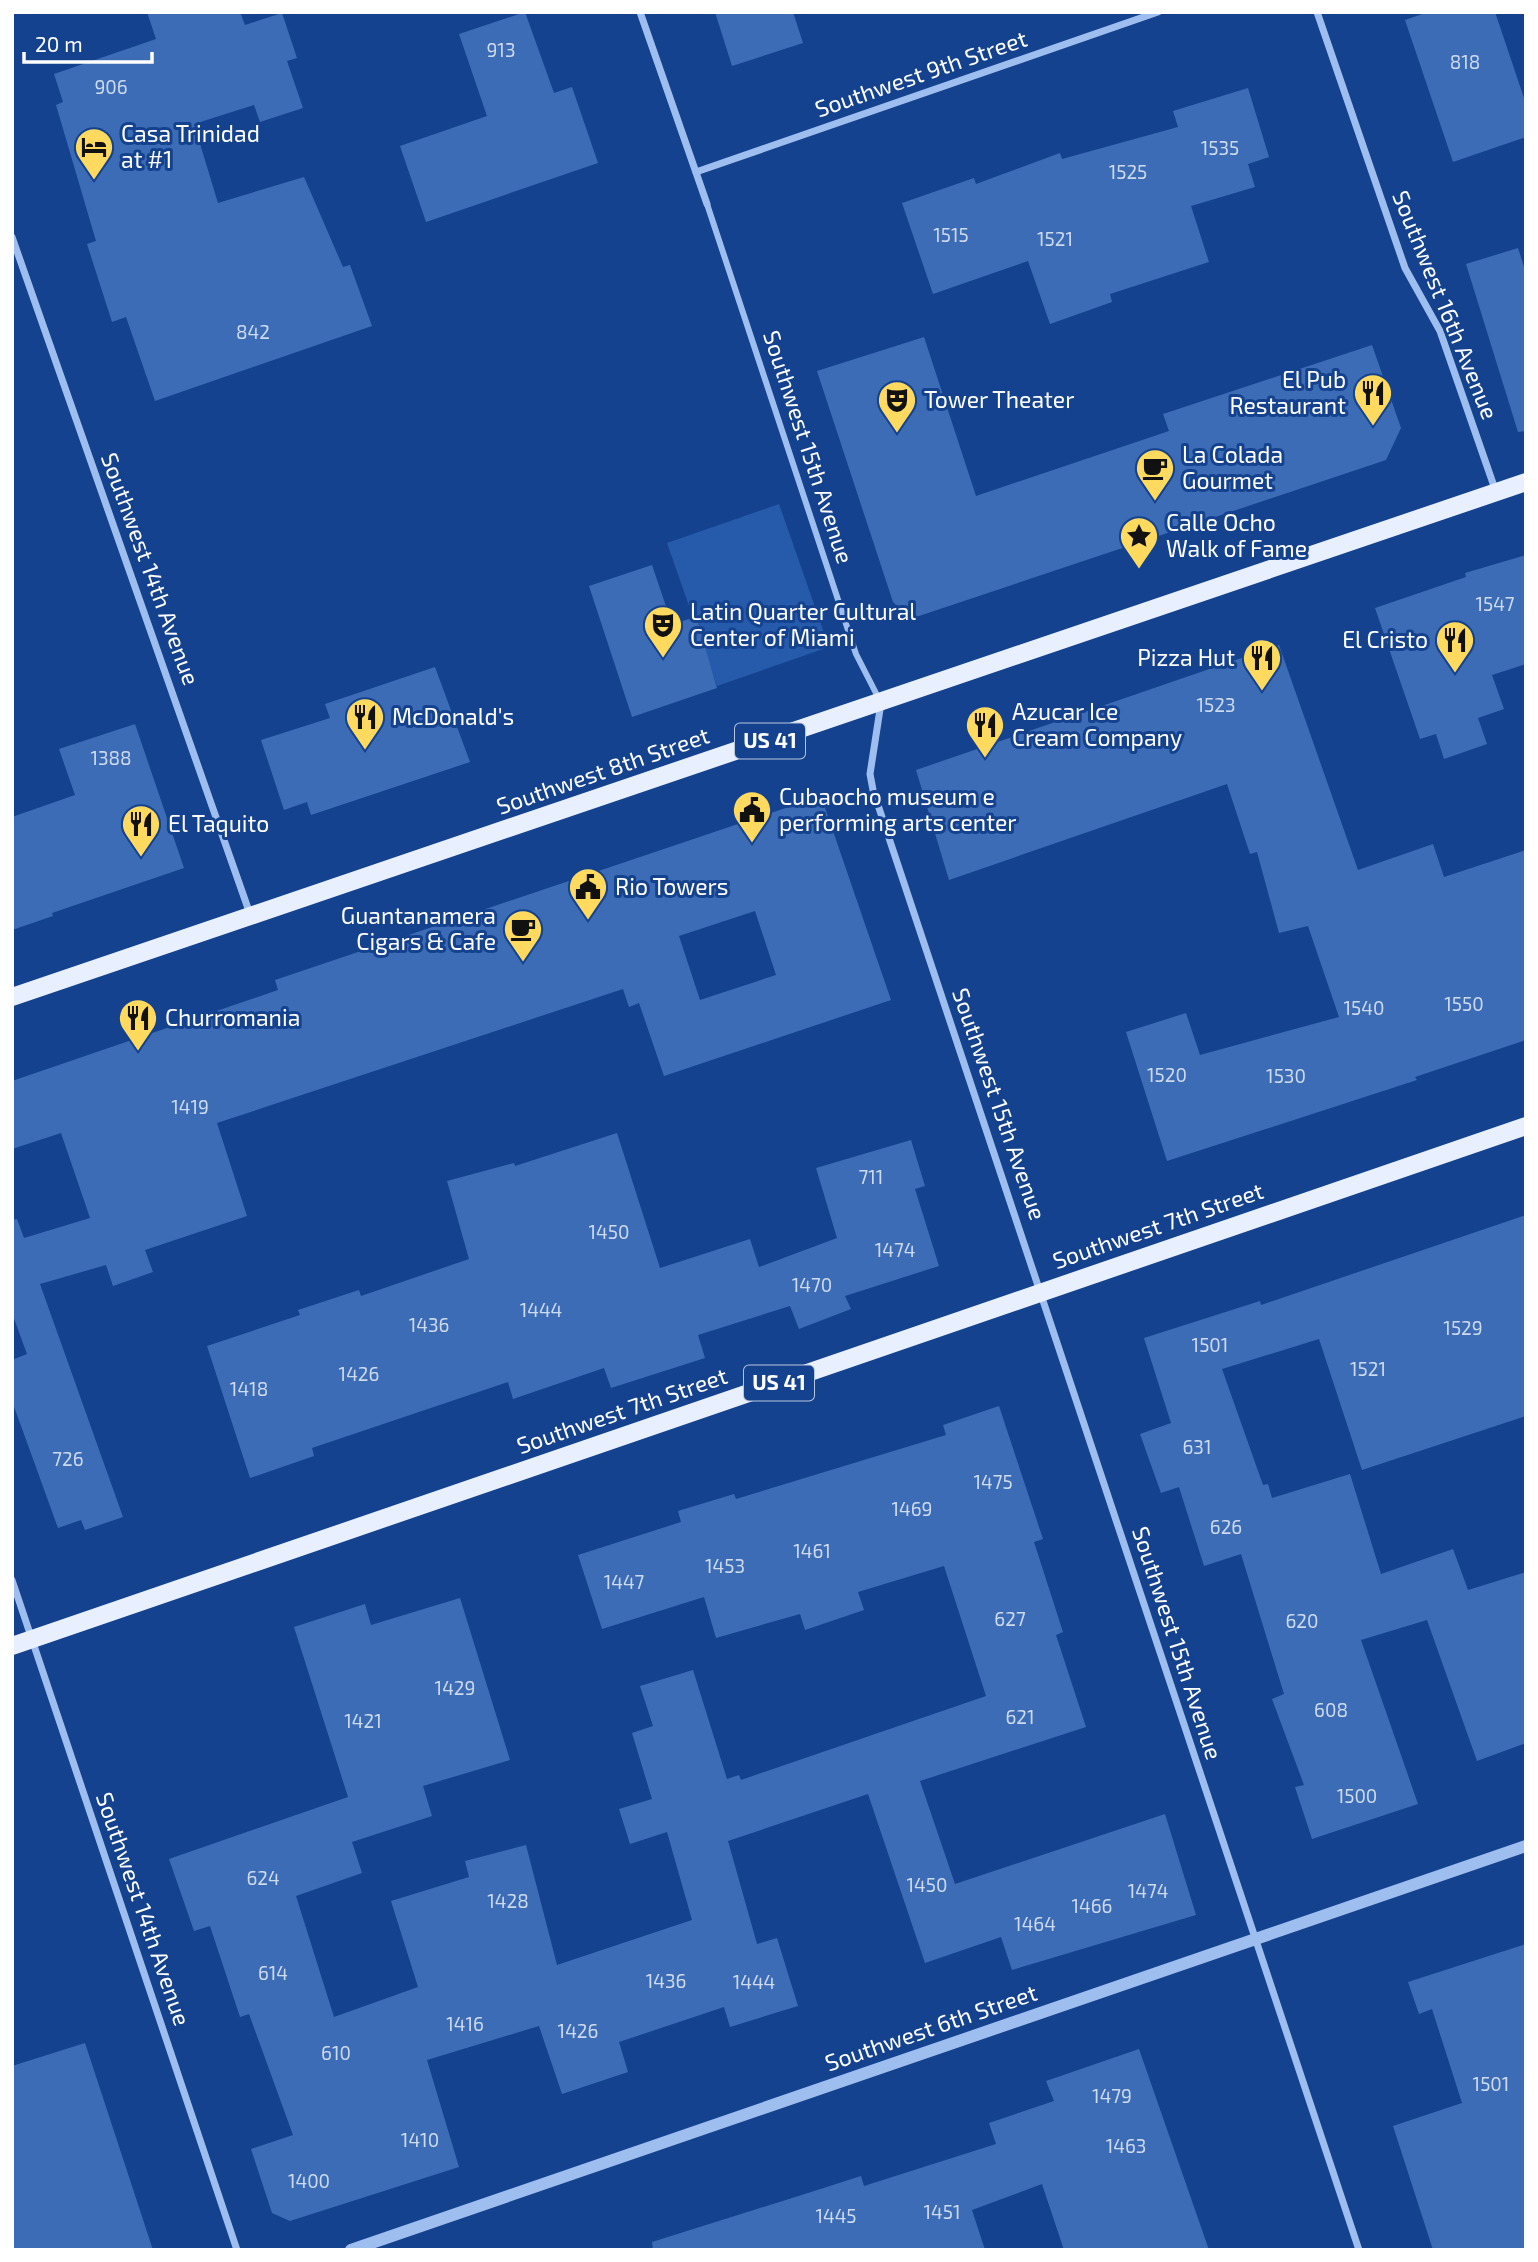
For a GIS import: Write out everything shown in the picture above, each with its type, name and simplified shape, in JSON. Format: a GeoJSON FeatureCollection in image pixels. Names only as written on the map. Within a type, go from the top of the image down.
{"type":"FeatureCollection","features":[{"type":"Feature","properties":{"kind":"main road","name":"Southwest 8th Street"},"geometry":{"type":"LineString","coordinates":[[12,997],[1526,482]]}},
{"type":"Feature","properties":{"kind":"main road","name":"Southwest 7th Street"},"geometry":{"type":"LineString","coordinates":[[12,1646],[1526,1126]]}},
{"type":"Feature","properties":{"kind":"street","name":"Southwest 15th Avenue"},"geometry":{"type":"LineString","coordinates":[[640,12],[707,204],[856,654],[881,703],[870,774],[873,790],[1359,2250]]}},
{"type":"Feature","properties":{"kind":"street","name":"Southwest 9th Street"},"geometry":{"type":"LineString","coordinates":[[696,172],[1158,12]]}},
{"type":"Feature","properties":{"kind":"street","name":"Southwest 16th Avenue"},"geometry":{"type":"LineString","coordinates":[[1317,12],[1405,268],[1440,331],[1496,492]]}},
{"type":"Feature","properties":{"kind":"street","name":"Southwest 14th Avenue"},"geometry":{"type":"LineString","coordinates":[[12,237],[250,914]]}},
{"type":"Feature","properties":{"kind":"street","name":"Southwest 14th Avenue"},"geometry":{"type":"LineString","coordinates":[[12,1580],[237,2250]]}},
{"type":"Feature","properties":{"kind":"street","name":"Southwest 6th Street"},"geometry":{"type":"LineString","coordinates":[[351,2250],[1526,1846]]}},
{"type":"Feature","properties":{"kind":"shaded area"},"geometry":{"type":"Polygon","coordinates":[[[779,504],[829,647],[717,686],[667,543],[779,504]]]}},
{"type":"Feature","properties":{"kind":"building"},"geometry":{"type":"Polygon","coordinates":[[[147,12],[240,12],[245,25],[282,13],[297,58],[287,61],[303,108],[260,122],[254,105],[194,124],[218,203],[304,177],[343,267],[350,265],[372,326],[155,401],[126,317],[112,322],[87,244],[96,241],[56,105],[63,102],[54,74],[156,39],[147,12]]]}},
{"type":"Feature","properties":{"kind":"building"},"geometry":{"type":"Polygon","coordinates":[[[525,12],[554,93],[572,87],[598,163],[426,222],[400,146],[487,116],[459,34],[525,12]]]}},
{"type":"Feature","properties":{"kind":"building"},"geometry":{"type":"Polygon","coordinates":[[[715,12],[793,12],[803,43],[732,66],[715,12]]]}},
{"type":"Feature","properties":{"kind":"building"},"geometry":{"type":"Polygon","coordinates":[[[1428,12],[1495,12],[1526,104],[1526,137],[1453,162],[1405,20],[1428,12]]]}},
{"type":"Feature","properties":{"kind":"building"},"geometry":{"type":"Polygon","coordinates":[[[1248,88],[1269,157],[1248,164],[1255,187],[1191,206],[1209,262],[1110,294],[1112,302],[1050,324],[1028,261],[933,294],[902,203],[974,178],[976,184],[1060,153],[1062,159],[1178,127],[1173,111],[1248,88]]]}},
{"type":"Feature","properties":{"kind":"building"},"geometry":{"type":"Polygon","coordinates":[[[1518,248],[1526,273],[1526,431],[1518,432],[1466,264],[1518,248]]]}},
{"type":"Feature","properties":{"kind":"building"},"geometry":{"type":"Polygon","coordinates":[[[924,337],[976,496],[1169,431],[1163,414],[1372,345],[1401,428],[1386,460],[916,617],[902,611],[893,602],[817,371],[924,337]]]}},
{"type":"Feature","properties":{"kind":"building","name":"El Cristo"},"geometry":{"type":"Polygon","coordinates":[[[1526,555],[1526,664],[1492,675],[1504,709],[1478,718],[1487,744],[1444,759],[1436,734],[1420,739],[1375,608],[1466,577],[1465,573],[1526,555]]]}},
{"type":"Feature","properties":{"kind":"building"},"geometry":{"type":"Polygon","coordinates":[[[652,565],[672,624],[696,617],[717,688],[632,717],[589,586],[652,565]]]}},
{"type":"Feature","properties":{"kind":"building"},"geometry":{"type":"Polygon","coordinates":[[[1279,645],[1358,870],[1433,844],[1444,877],[1526,850],[1526,1040],[1415,1077],[1417,1080],[1167,1161],[1126,1032],[1186,1013],[1200,1055],[1339,1017],[1308,926],[1279,933],[1257,852],[1250,854],[1227,784],[949,880],[916,770],[1279,645]]]}},
{"type":"Feature","properties":{"kind":"building","name":"McDonald's"},"geometry":{"type":"Polygon","coordinates":[[[435,667],[470,762],[311,815],[307,802],[284,810],[261,740],[330,718],[325,704],[435,667]]]}},
{"type":"Feature","properties":{"kind":"building"},"geometry":{"type":"Polygon","coordinates":[[[135,724],[184,868],[52,913],[53,916],[12,930],[12,817],[75,795],[59,749],[135,724]]]}},
{"type":"Feature","properties":{"kind":"building"},"geometry":{"type":"Polygon","coordinates":[[[821,796],[891,1000],[664,1076],[639,1003],[629,1007],[623,989],[217,1123],[247,1216],[145,1250],[153,1272],[113,1286],[106,1265],[40,1284],[123,1517],[85,1530],[81,1520],[58,1528],[12,1401],[12,1360],[27,1354],[12,1313],[12,1220],[17,1219],[24,1238],[90,1218],[61,1133],[12,1149],[12,1081],[278,990],[275,980],[821,796]],[[755,911],[679,936],[700,1000],[776,975],[755,911]]]}},
{"type":"Feature","properties":{"kind":"building"},"geometry":{"type":"Polygon","coordinates":[[[617,1133],[660,1268],[750,1239],[759,1267],[837,1238],[816,1168],[911,1140],[925,1186],[915,1189],[939,1266],[845,1296],[851,1309],[799,1329],[790,1306],[698,1335],[705,1358],[611,1388],[604,1368],[513,1399],[508,1382],[312,1448],[314,1456],[250,1478],[207,1346],[300,1315],[298,1310],[359,1290],[361,1296],[469,1259],[447,1181],[514,1163],[515,1166],[617,1133]]]}},
{"type":"Feature","properties":{"kind":"building"},"geometry":{"type":"Polygon","coordinates":[[[1526,1215],[1526,1416],[1362,1470],[1319,1339],[1222,1369],[1263,1485],[1268,1484],[1272,1498],[1350,1474],[1381,1574],[1453,1549],[1468,1590],[1526,1572],[1526,1743],[1477,1761],[1427,1620],[1361,1640],[1418,1804],[1312,1839],[1295,1787],[1304,1785],[1272,1699],[1284,1694],[1241,1554],[1204,1566],[1179,1487],[1161,1493],[1140,1434],[1171,1423],[1144,1338],[1260,1301],[1261,1305],[1526,1215]]]}},
{"type":"Feature","properties":{"kind":"building"},"geometry":{"type":"Polygon","coordinates":[[[999,1406],[1043,1539],[1034,1542],[1063,1632],[1056,1635],[1086,1727],[920,1781],[955,1884],[1165,1814],[1196,1915],[1012,1970],[1001,1937],[925,1963],[868,1794],[728,1841],[757,1944],[777,1938],[798,2006],[730,2027],[724,2007],[619,2042],[628,2072],[562,2094],[539,2026],[427,2060],[459,2167],[290,2221],[272,2213],[251,2149],[293,2135],[249,2014],[240,2017],[210,1926],[194,1931],[169,1859],[348,1797],[294,1627],[365,1604],[371,1625],[460,1598],[510,1760],[423,1786],[432,1816],[352,1842],[362,1873],[296,1896],[334,2017],[418,1987],[391,1901],[469,1877],[465,1861],[526,1845],[557,1965],[692,1920],[667,1832],[630,1844],[619,1809],[652,1799],[632,1733],[653,1726],[640,1686],[693,1670],[727,1779],[739,1775],[741,1780],[986,1696],[944,1566],[858,1592],[864,1610],[805,1630],[800,1614],[716,1638],[704,1597],[602,1629],[578,1555],[681,1522],[678,1511],[734,1494],[736,1499],[946,1435],[943,1425],[999,1406]]]}},
{"type":"Feature","properties":{"kind":"building"},"geometry":{"type":"Polygon","coordinates":[[[1526,1944],[1526,2250],[1433,2250],[1393,2126],[1462,2103],[1432,2009],[1419,2014],[1408,1982],[1526,1944]]]}},
{"type":"Feature","properties":{"kind":"building"},"geometry":{"type":"Polygon","coordinates":[[[85,2043],[153,2250],[12,2250],[12,2066],[85,2043]]]}},
{"type":"Feature","properties":{"kind":"building"},"geometry":{"type":"Polygon","coordinates":[[[1139,2049],[1209,2250],[1064,2250],[1042,2184],[972,2210],[985,2250],[653,2250],[652,2242],[861,2176],[864,2186],[996,2144],[989,2123],[1054,2101],[1046,2081],[1139,2049]]]}},
{"type":"Feature","properties":{"kind":"place","name":"Casa Trinidad at #1"},"geometry":{"type":"Point","coordinates":[94,181]}},
{"type":"Feature","properties":{"kind":"place","name":"El Pub Restaurant"},"geometry":{"type":"Point","coordinates":[1373,427]}},
{"type":"Feature","properties":{"kind":"place","name":"Tower Theater"},"geometry":{"type":"Point","coordinates":[897,434]}},
{"type":"Feature","properties":{"kind":"place","name":"La Colada Gourmet"},"geometry":{"type":"Point","coordinates":[1155,502]}},
{"type":"Feature","properties":{"kind":"place","name":"Calle Ocho Walk of Fame"},"geometry":{"type":"Point","coordinates":[1139,570]}},
{"type":"Feature","properties":{"kind":"place","name":"Latin Quarter Cultural Center of Miami"},"geometry":{"type":"Point","coordinates":[663,659]}},
{"type":"Feature","properties":{"kind":"place","name":"El Cristo"},"geometry":{"type":"Point","coordinates":[1455,674]}},
{"type":"Feature","properties":{"kind":"place","name":"Pizza Hut"},"geometry":{"type":"Point","coordinates":[1262,692]}},
{"type":"Feature","properties":{"kind":"place","name":"McDonald's"},"geometry":{"type":"Point","coordinates":[365,751]}},
{"type":"Feature","properties":{"kind":"place","name":"Azucar Ice Cream Company"},"geometry":{"type":"Point","coordinates":[985,759]}},
{"type":"Feature","properties":{"kind":"place","name":"Cubaocho museum e performing arts center"},"geometry":{"type":"Point","coordinates":[752,844]}},
{"type":"Feature","properties":{"kind":"place","name":"El Taquito"},"geometry":{"type":"Point","coordinates":[141,858]}},
{"type":"Feature","properties":{"kind":"place","name":"Rio Towers"},"geometry":{"type":"Point","coordinates":[588,921]}},
{"type":"Feature","properties":{"kind":"place","name":"Guantanamera Cigars & Cafe"},"geometry":{"type":"Point","coordinates":[523,963]}},
{"type":"Feature","properties":{"kind":"place","name":"Churromania"},"geometry":{"type":"Point","coordinates":[138,1052]}}]}
